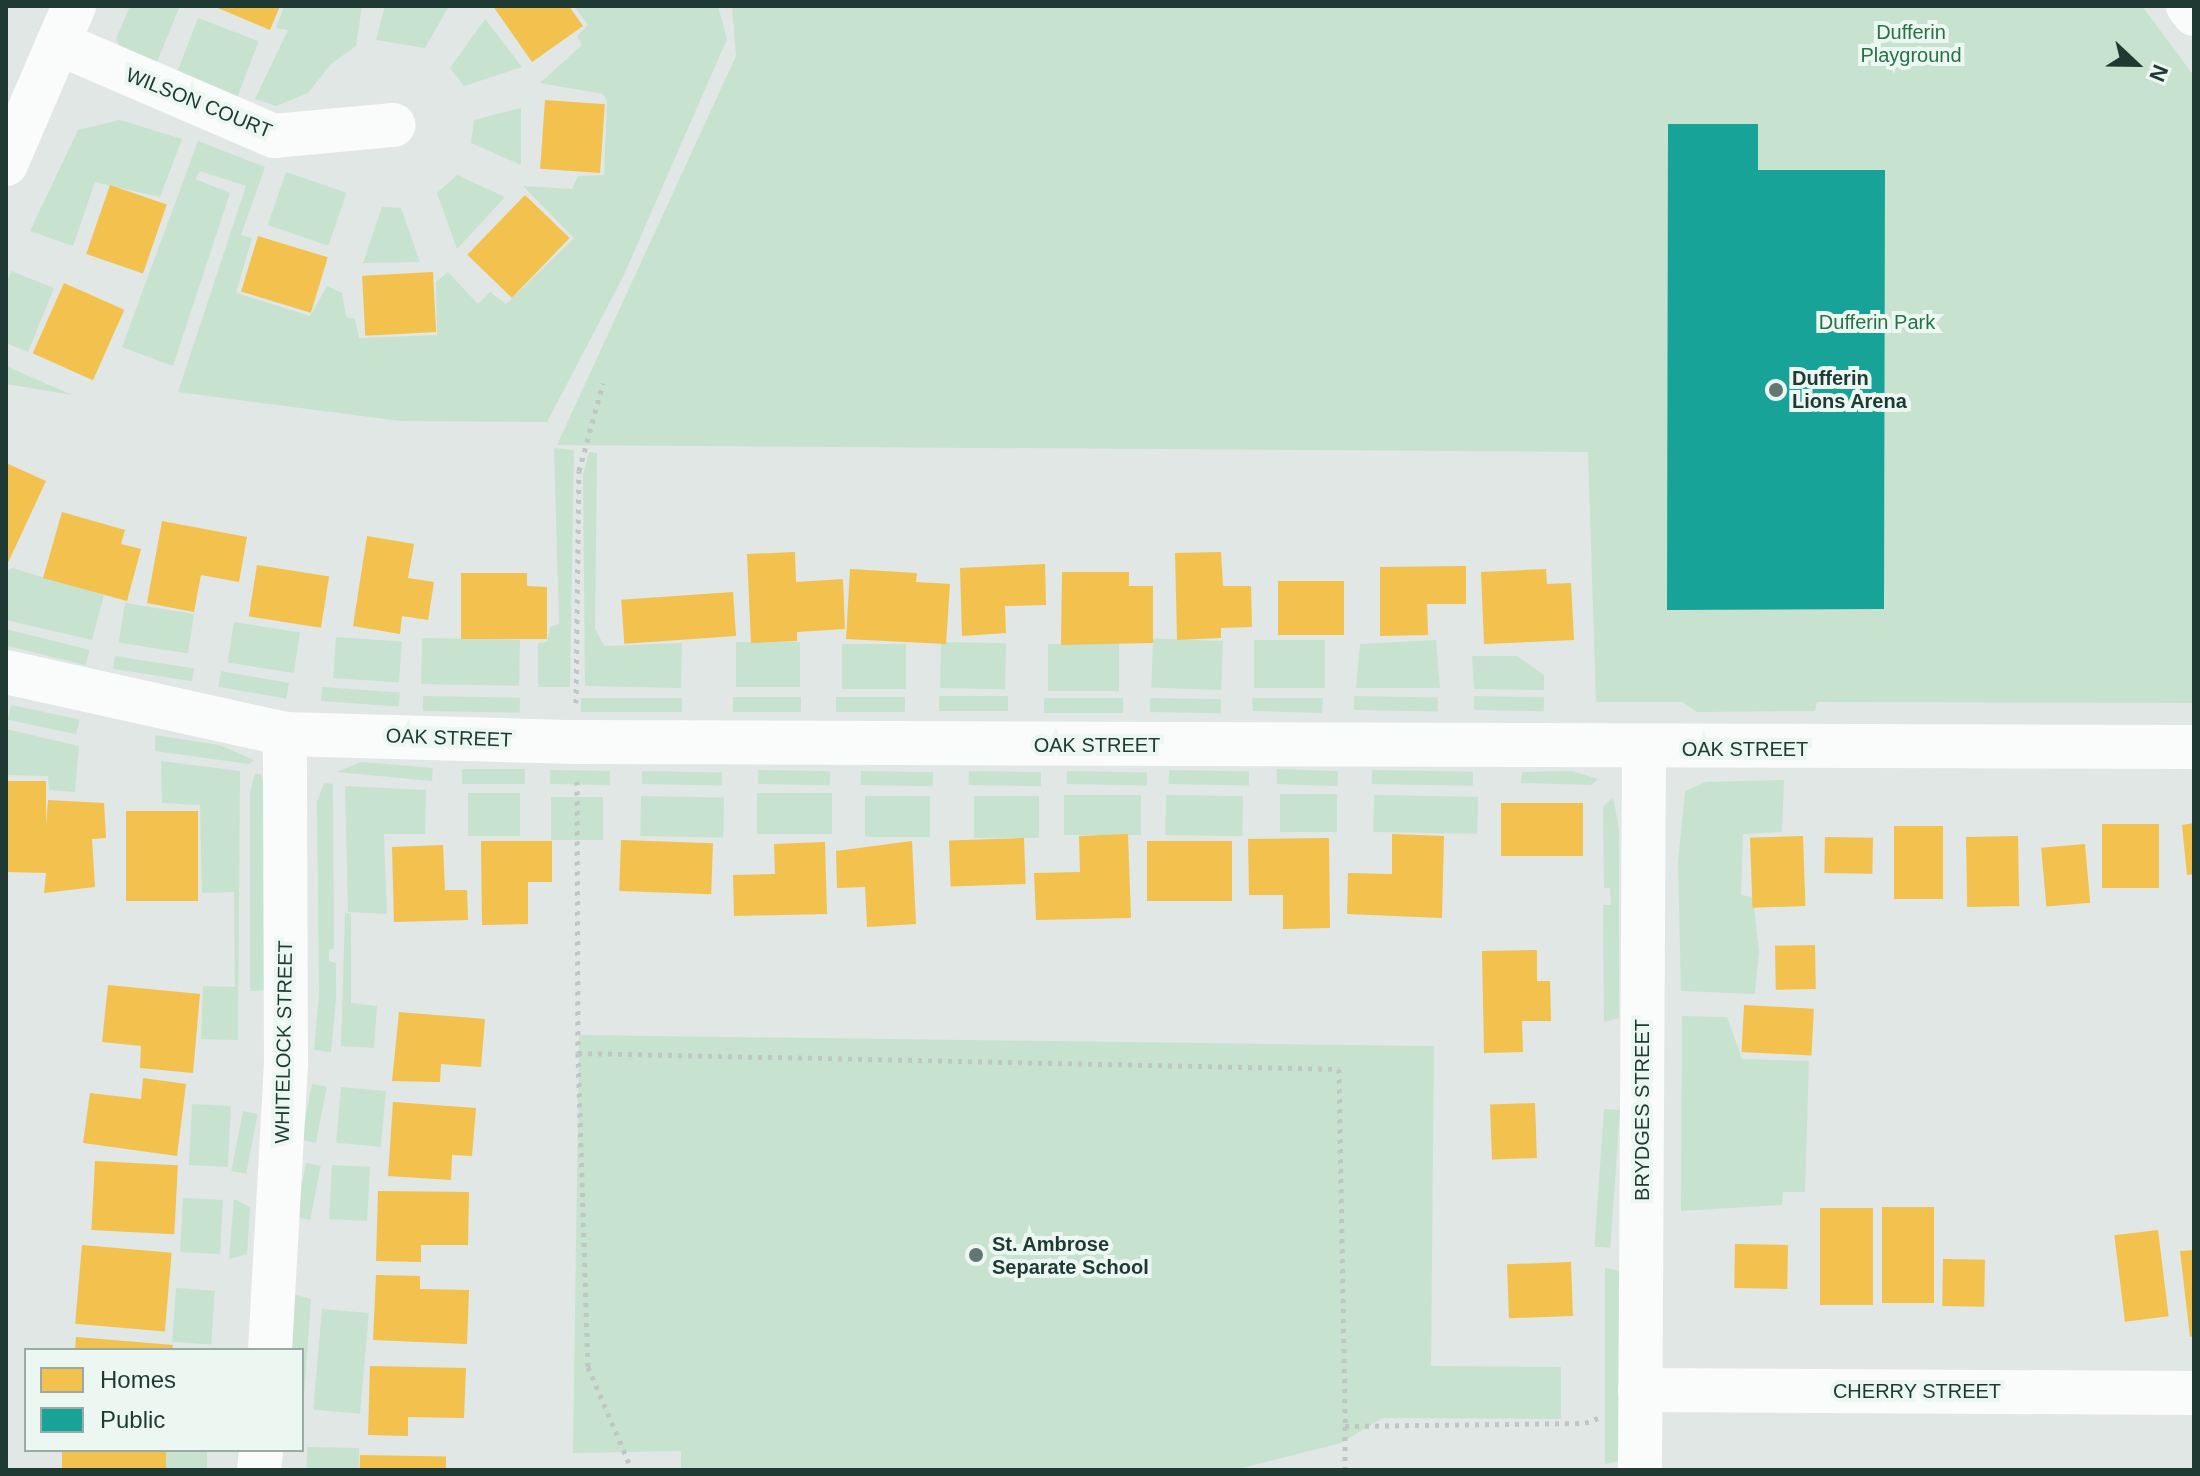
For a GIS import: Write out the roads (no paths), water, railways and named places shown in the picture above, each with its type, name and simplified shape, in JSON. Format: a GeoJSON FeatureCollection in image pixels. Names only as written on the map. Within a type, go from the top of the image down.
{"type":"FeatureCollection","features":[{"type":"Feature","properties":{"kind":"street"},"geometry":{"type":"LineString","coordinates":[[2188,6],[2194,14]]}},
{"type":"Feature","properties":{"kind":"street"},"geometry":{"type":"LineString","coordinates":[[6,164],[66,24]]}},
{"type":"Feature","properties":{"kind":"street","name":"WILSON COURT"},"geometry":{"type":"LineString","coordinates":[[66,24],[274,136],[393,125]]}},
{"type":"Feature","properties":{"kind":"street","name":"OAK STREET"},"geometry":{"type":"LineString","coordinates":[[6,672],[285,734],[576,742],[1644,749],[2194,747]]}},
{"type":"Feature","properties":{"kind":"street","name":"WHITELOCK STREET"},"geometry":{"type":"LineString","coordinates":[[270,1348],[286,1065],[285,734]]}},
{"type":"Feature","properties":{"kind":"street","name":"BRYDGES STREET"},"geometry":{"type":"LineString","coordinates":[[1640,1470],[1644,749]]}},
{"type":"Feature","properties":{"kind":"street","name":"CHERRY STREET"},"geometry":{"type":"LineString","coordinates":[[1640,1390],[2194,1393]]}},
{"type":"Feature","properties":{"kind":"place","name":"Dufferin Lions Arena"},"geometry":{"type":"Point","coordinates":[1776,390]}},
{"type":"Feature","properties":{"kind":"place","name":"St. Ambrose Separate School"},"geometry":{"type":"Point","coordinates":[976,1255]}},
{"type":"Feature","properties":{"kind":"park label","name":"Dufferin Playground"},"geometry":{"type":"Point","coordinates":[1911,44]}},
{"type":"Feature","properties":{"kind":"park label","name":"Dufferin Park"},"geometry":{"type":"Point","coordinates":[1877,322]}}]}
